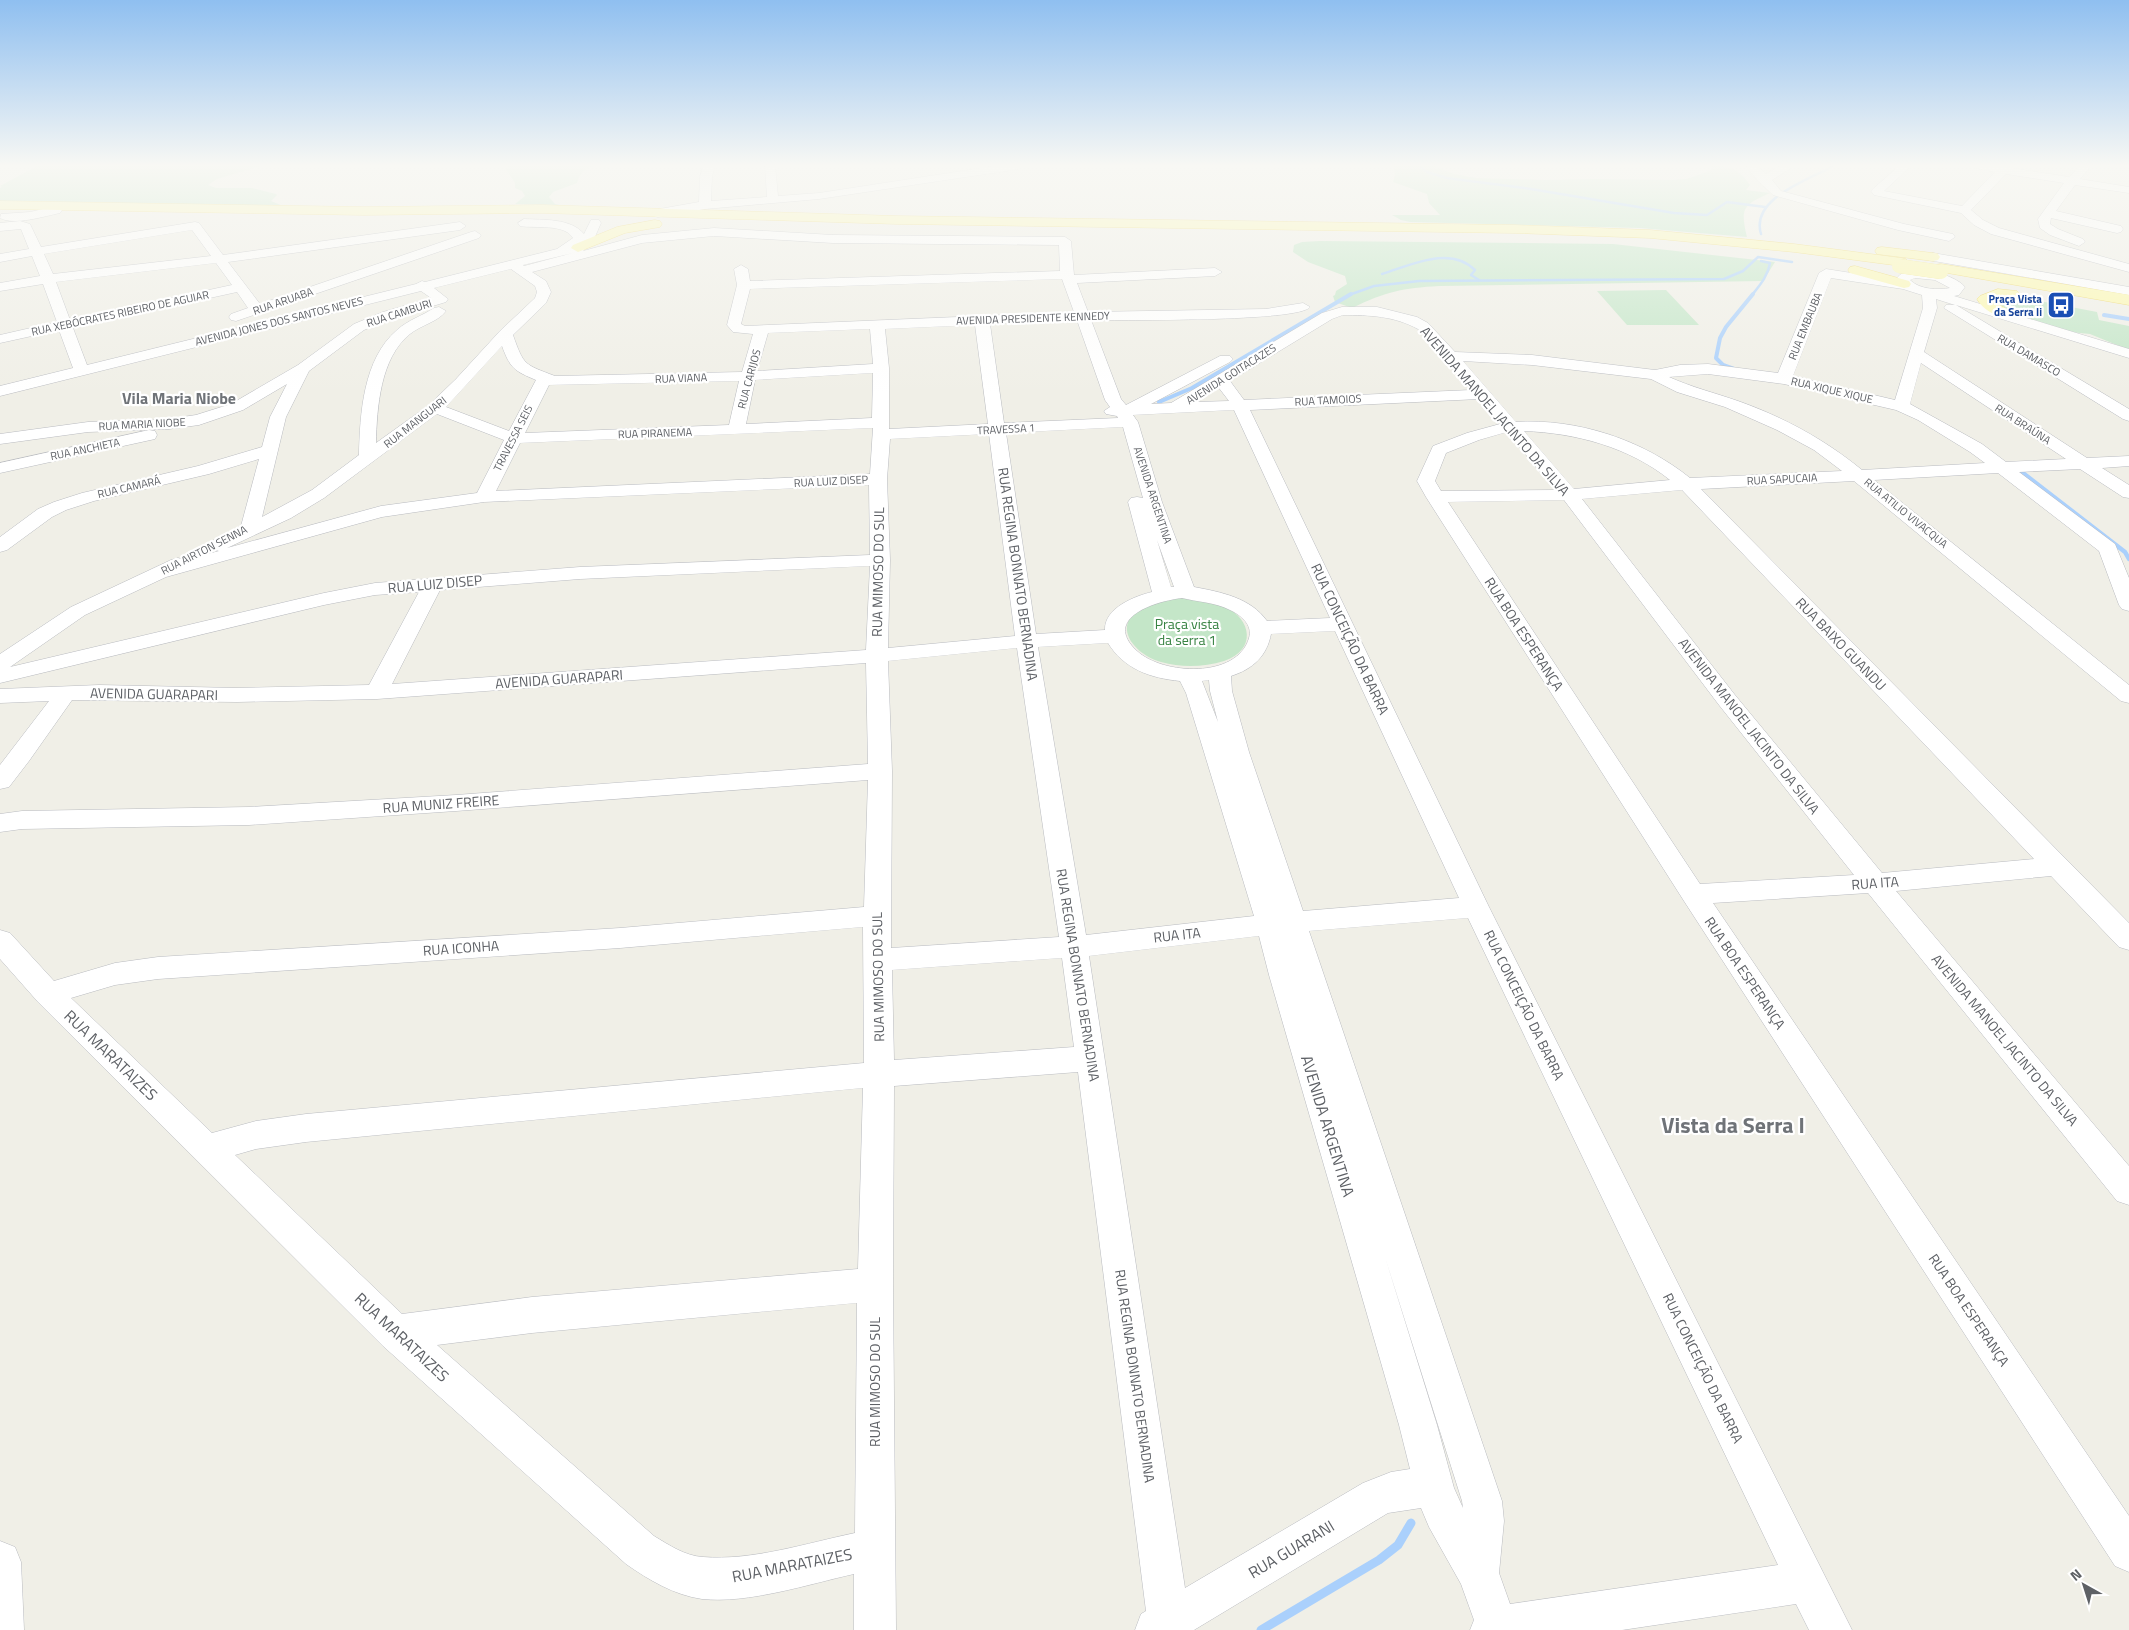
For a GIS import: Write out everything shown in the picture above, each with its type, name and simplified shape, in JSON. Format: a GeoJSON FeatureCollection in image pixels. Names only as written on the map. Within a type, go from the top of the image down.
{"type":"FeatureCollection","features":[{"type":"Feature","properties":{"kind":"main road"},"geometry":{"type":"LineString","coordinates":[[578,248],[593,242]]}},
{"type":"Feature","properties":{"kind":"main road"},"geometry":{"type":"LineString","coordinates":[[1706,242],[1746,245]]}},
{"type":"Feature","properties":{"kind":"main road"},"geometry":{"type":"LineString","coordinates":[[1720,242],[1936,268],[2129,300]]}},
{"type":"Feature","properties":{"kind":"main road"},"geometry":{"type":"LineString","coordinates":[[1793,250],[1936,268],[2129,305]]}},
{"type":"Feature","properties":{"kind":"main road"},"geometry":{"type":"LineString","coordinates":[[1793,250],[1906,285]]}},
{"type":"Feature","properties":{"kind":"main road"},"geometry":{"type":"LineString","coordinates":[[1957,291],[2012,294],[2129,313]]}},
{"type":"Feature","properties":{"kind":"main road"},"geometry":{"type":"LineString","coordinates":[[2007,314],[1987,303],[1985,299],[1998,294],[2012,294]]}},
{"type":"Feature","properties":{"kind":"street"},"geometry":{"type":"LineString","coordinates":[[32,242],[48,278],[81,370]]}},
{"type":"Feature","properties":{"kind":"street"},"geometry":{"type":"LineString","coordinates":[[0,258],[93,242]]}},
{"type":"Feature","properties":{"kind":"street"},"geometry":{"type":"LineString","coordinates":[[208,242],[257,310]]}},
{"type":"Feature","properties":{"kind":"street"},"geometry":{"type":"LineString","coordinates":[[0,287],[48,278],[221,259],[345,242]]}},
{"type":"Feature","properties":{"kind":"street"},"geometry":{"type":"LineString","coordinates":[[362,242],[383,266]]}},
{"type":"Feature","properties":{"kind":"street","name":"RUA ARUABA"},"geometry":{"type":"LineString","coordinates":[[121,361],[257,310],[454,242]]}},
{"type":"Feature","properties":{"kind":"street","name":"AVENIDA JONES DOS SANTOS NEVES"},"geometry":{"type":"LineString","coordinates":[[0,391],[422,285],[518,267],[559,252],[576,242]]}},
{"type":"Feature","properties":{"kind":"street"},"geometry":{"type":"LineString","coordinates":[[578,248],[585,242]]}},
{"type":"Feature","properties":{"kind":"street","name":"AVENIDA ARGENTINA"},"geometry":{"type":"LineString","coordinates":[[518,267],[628,242]]}},
{"type":"Feature","properties":{"kind":"street","name":"AVENIDA ARGENTINA"},"geometry":{"type":"LineString","coordinates":[[1065,242],[1068,277],[1186,592]]}},
{"type":"Feature","properties":{"kind":"street"},"geometry":{"type":"LineString","coordinates":[[1944,242],[1935,251],[1936,268],[1958,287],[1957,291]]}},
{"type":"Feature","properties":{"kind":"street"},"geometry":{"type":"LineString","coordinates":[[2038,242],[2126,265]]}},
{"type":"Feature","properties":{"kind":"street"},"geometry":{"type":"LineString","coordinates":[[2076,242],[2126,265]]}},
{"type":"Feature","properties":{"kind":"street","name":"AVENIDA JONES DOS SANTOS NEVES"},"geometry":{"type":"LineString","coordinates":[[559,252],[578,248]]}},
{"type":"Feature","properties":{"kind":"street","name":"RUA MANGUARI"},"geometry":{"type":"LineString","coordinates":[[250,529],[299,506],[435,408],[462,382],[506,334],[541,300],[544,292],[541,284],[518,267]]}},
{"type":"Feature","properties":{"kind":"street"},"geometry":{"type":"LineString","coordinates":[[2129,291],[1936,268],[1902,279],[1906,285],[1931,296],[1968,303],[2007,314],[2129,354]]}},
{"type":"Feature","properties":{"kind":"street"},"geometry":{"type":"LineString","coordinates":[[741,269],[744,285],[1215,272]]}},
{"type":"Feature","properties":{"kind":"street","name":"RUA EMBAUBA"},"geometry":{"type":"LineString","coordinates":[[1784,380],[1826,273],[1906,285]]}},
{"type":"Feature","properties":{"kind":"street","name":"RUA CAMBURI"},"geometry":{"type":"LineString","coordinates":[[422,285],[441,299]]}},
{"type":"Feature","properties":{"kind":"street","name":"AVENIDA PRESIDENTE KENNEDY"},"geometry":{"type":"LineString","coordinates":[[744,285],[734,325],[741,330],[1082,316],[1266,313],[1303,307]]}},
{"type":"Feature","properties":{"kind":"street","name":"RUA XEBÓCRATES RIBEIRO DE AGUIAR"},"geometry":{"type":"LineString","coordinates":[[0,339],[241,287]]}},
{"type":"Feature","properties":{"kind":"street"},"geometry":{"type":"LineString","coordinates":[[1931,296],[1957,291],[2007,314]]}},
{"type":"Feature","properties":{"kind":"street"},"geometry":{"type":"LineString","coordinates":[[1901,406],[1916,360],[1931,296]]}},
{"type":"Feature","properties":{"kind":"street","name":"RUA DAMASCO"},"geometry":{"type":"LineString","coordinates":[[1931,296],[2127,413]]}},
{"type":"Feature","properties":{"kind":"street"},"geometry":{"type":"LineString","coordinates":[[368,458],[368,420],[372,387],[378,368],[401,334],[445,308],[447,304],[441,299]]}},
{"type":"Feature","properties":{"kind":"street","name":"RUA CAMBURI"},"geometry":{"type":"LineString","coordinates":[[308,364],[359,326],[441,299]]}},
{"type":"Feature","properties":{"kind":"street"},"geometry":{"type":"LineString","coordinates":[[1952,309],[1952,305],[1955,303],[1968,303]]}},
{"type":"Feature","properties":{"kind":"street","name":"AVENIDA MANOEL JACINTO DA SILVA"},"geometry":{"type":"LineString","coordinates":[[1342,311],[1377,311],[1412,320],[1423,326],[1451,356],[1481,394],[1569,495],[1728,700],[1875,883],[2129,1190]]}},
{"type":"Feature","properties":{"kind":"street","name":"AVENIDA GOITACAZES"},"geometry":{"type":"LineString","coordinates":[[1120,413],[1175,408],[1223,369],[1327,316],[1342,311]]}},
{"type":"Feature","properties":{"kind":"street","name":"RUA REGINA BONNATO BERNADINA"},"geometry":{"type":"LineString","coordinates":[[982,320],[1091,1058],[1164,1627]]}},
{"type":"Feature","properties":{"kind":"street","name":"RUA MIMOSO DO SUL"},"geometry":{"type":"LineString","coordinates":[[875,1630],[874,1284],[879,1074],[877,916],[880,771],[877,656],[880,560],[878,478],[881,428],[881,368],[877,325]]}},
{"type":"Feature","properties":{"kind":"street","name":"RUA CARIJOS"},"geometry":{"type":"LineString","coordinates":[[736,430],[748,376],[762,329]]}},
{"type":"Feature","properties":{"kind":"street","name":"RUA VIANA"},"geometry":{"type":"LineString","coordinates":[[506,334],[515,361],[522,369],[544,379],[570,382],[748,376],[881,368]]}},
{"type":"Feature","properties":{"kind":"street","name":"RUA XIQUE XIQUE"},"geometry":{"type":"LineString","coordinates":[[1451,356],[1532,360],[1655,375],[1680,370],[1708,369],[1784,380],[1901,406],[1933,422],[2003,468],[2108,548],[2129,605]]}},
{"type":"Feature","properties":{"kind":"street","name":"RUA BRAÚNA"},"geometry":{"type":"LineString","coordinates":[[1916,360],[1936,367],[2129,494]]}},
{"type":"Feature","properties":{"kind":"street","name":"RUA MARIA NIOBE"},"geometry":{"type":"LineString","coordinates":[[0,439],[88,427],[169,424],[199,420],[237,407],[308,364]]}},
{"type":"Feature","properties":{"kind":"street","name":"RUA AIRTON SENNA"},"geometry":{"type":"LineString","coordinates":[[5,656],[78,612],[250,529],[278,417],[308,364]]}},
{"type":"Feature","properties":{"kind":"street"},"geometry":{"type":"LineString","coordinates":[[1120,413],[1223,369]]}},
{"type":"Feature","properties":{"kind":"street","name":"RUA CONCEIÇÃO DA BARRA"},"geometry":{"type":"LineString","coordinates":[[1223,369],[1476,907],[1830,1630]]}},
{"type":"Feature","properties":{"kind":"street","name":"RUA ATILIO VIVACQUA"},"geometry":{"type":"LineString","coordinates":[[1655,375],[1667,383],[1731,404],[1777,422],[1805,436],[1860,474],[2129,696]]}},
{"type":"Feature","properties":{"kind":"street","name":"TRAVESSA SEIS"},"geometry":{"type":"LineString","coordinates":[[484,497],[544,379]]}},
{"type":"Feature","properties":{"kind":"street","name":"RUA TAMOIOS"},"geometry":{"type":"LineString","coordinates":[[1175,408],[1481,394]]}},
{"type":"Feature","properties":{"kind":"street","name":"RUA PIRANEMA"},"geometry":{"type":"LineString","coordinates":[[435,408],[513,438],[736,430],[881,428]]}},
{"type":"Feature","properties":{"kind":"street","name":"AVENIDA ARGENTINA"},"geometry":{"type":"LineString","coordinates":[[1120,413],[1163,594]]}},
{"type":"Feature","properties":{"kind":"street","name":"TRAVESSA 1"},"geometry":{"type":"LineString","coordinates":[[881,428],[997,429],[1120,413]]}},
{"type":"Feature","properties":{"kind":"street","name":"RUA ANCHIETA"},"geometry":{"type":"LineString","coordinates":[[0,468],[130,440],[199,420]]}},
{"type":"Feature","properties":{"kind":"street","name":"RUA BAIXO GUANDU"},"geometry":{"type":"LineString","coordinates":[[1510,427],[1570,432],[1621,444],[1655,460],[1686,484],[2129,940]]}},
{"type":"Feature","properties":{"kind":"street","name":"RUA BOA ESPERANÇA"},"geometry":{"type":"LineString","coordinates":[[1510,427],[1466,438],[1439,450],[1426,481],[1693,894],[2129,1552]]}},
{"type":"Feature","properties":{"kind":"street","name":"RUA CAMARÁ"},"geometry":{"type":"LineString","coordinates":[[0,546],[45,514],[60,506],[88,497],[203,470],[268,451]]}},
{"type":"Feature","properties":{"kind":"street","name":"RUA SAPUCAIA"},"geometry":{"type":"LineString","coordinates":[[1435,497],[1569,495],[1686,484],[2129,461]]}},
{"type":"Feature","properties":{"kind":"street","name":"RUA LUIZ DISEP"},"geometry":{"type":"LineString","coordinates":[[163,572],[381,512],[484,497],[878,478]]}},
{"type":"Feature","properties":{"kind":"street","name":"RUA LUIZ DISEP"},"geometry":{"type":"LineString","coordinates":[[0,676],[375,589],[580,573],[880,560]]}},
{"type":"Feature","properties":{"kind":"street"},"geometry":{"type":"LineString","coordinates":[[377,692],[432,585]]}},
{"type":"Feature","properties":{"kind":"street"},"geometry":{"type":"LineString","coordinates":[[1186,592],[1208,595],[1231,602],[1249,614],[1259,628],[1260,636],[1256,650],[1242,663],[1220,672],[1188,675],[1166,672],[1142,664],[1124,651],[1116,636],[1118,621],[1128,608],[1146,598],[1186,592]]}},
{"type":"Feature","properties":{"kind":"street"},"geometry":{"type":"LineString","coordinates":[[1259,628],[1342,624]]}},
{"type":"Feature","properties":{"kind":"street","name":"AVENIDA GUARAPARI"},"geometry":{"type":"LineString","coordinates":[[0,696],[66,693],[237,695],[377,692],[877,656],[1028,641],[1116,636]]}},
{"type":"Feature","properties":{"kind":"street","name":"AVENIDA ARGENTINA"},"geometry":{"type":"LineString","coordinates":[[1220,672],[1221,691],[1282,923],[1286,984],[1418,1425],[1434,1488],[1443,1513],[1478,1573],[1496,1629]]}},
{"type":"Feature","properties":{"kind":"street","name":"AVENIDA ARGENTINA"},"geometry":{"type":"LineString","coordinates":[[1188,675],[1197,693],[1282,923],[1482,1501],[1484,1522],[1478,1573]]}},
{"type":"Feature","properties":{"kind":"street"},"geometry":{"type":"LineString","coordinates":[[0,781],[21,756],[66,693]]}},
{"type":"Feature","properties":{"kind":"street","name":"RUA MUNIZ FREIRE"},"geometry":{"type":"LineString","coordinates":[[0,823],[22,820],[248,816],[456,803],[880,771]]}},
{"type":"Feature","properties":{"kind":"street","name":"RUA ITA"},"geometry":{"type":"LineString","coordinates":[[1693,894],[1875,883],[2056,866]]}},
{"type":"Feature","properties":{"kind":"street","name":"RUA ITA"},"geometry":{"type":"LineString","coordinates":[[878,960],[1073,946],[1282,923],[1476,907]]}},
{"type":"Feature","properties":{"kind":"street","name":"RUA ICONHA"},"geometry":{"type":"LineString","coordinates":[[48,994],[115,974],[158,968],[620,938],[877,916]]}},
{"type":"Feature","properties":{"kind":"street","name":"RUA MARATAIZES"},"geometry":{"type":"LineString","coordinates":[[0,940],[48,994],[396,1334],[640,1550],[668,1568],[702,1578],[746,1577],[876,1549]]}},
{"type":"Feature","properties":{"kind":"street"},"geometry":{"type":"LineString","coordinates":[[206,1149],[256,1135],[306,1128],[879,1074],[1091,1058]]}},
{"type":"Feature","properties":{"kind":"street"},"geometry":{"type":"LineString","coordinates":[[396,1334],[532,1315],[874,1284]]}},
{"type":"Feature","properties":{"kind":"street","name":"RUA GUARANI"},"geometry":{"type":"LineString","coordinates":[[1164,1627],[1377,1496],[1411,1488],[1434,1488]]}},
{"type":"Feature","properties":{"kind":"street"},"geometry":{"type":"LineString","coordinates":[[0,1562],[3,1630]]}},
{"type":"Feature","properties":{"kind":"street"},"geometry":{"type":"LineString","coordinates":[[1496,1629],[1807,1582]]}},
{"type":"Feature","properties":{"kind":"green space"},"geometry":{"type":"Polygon","coordinates":[[[1302,242],[1613,244],[1775,262],[1763,281],[1439,286],[1394,292],[1374,298],[1352,308],[1335,302],[1333,296],[1336,291],[1347,284],[1345,276],[1308,262],[1293,252],[1294,245],[1302,242]]]}},
{"type":"Feature","properties":{"kind":"green space"},"geometry":{"type":"Polygon","coordinates":[[[1666,290],[1699,325],[1627,325],[1597,291],[1666,290]]]}},
{"type":"Feature","properties":{"kind":"green space","name":"Praça Vista da Serra Ii"},"geometry":{"type":"Polygon","coordinates":[[[2013,296],[2097,312],[2099,320],[2129,326],[2129,350],[2090,334],[2070,332],[2015,314],[1994,303],[1995,299],[2013,296]]]}},
{"type":"Feature","properties":{"kind":"green space","name":"Praça vista da serra 1"},"geometry":{"type":"Polygon","coordinates":[[[1176,598],[1212,602],[1224,606],[1233,612],[1245,626],[1247,634],[1242,650],[1224,661],[1209,665],[1193,666],[1161,662],[1152,659],[1136,648],[1127,633],[1127,624],[1131,616],[1148,605],[1176,598]]]}},
{"type":"Feature","properties":{"kind":"waterway"},"geometry":{"type":"LineString","coordinates":[[1350,295],[1374,286],[1419,281],[1724,279],[1743,271],[1758,257],[1792,262]]}},
{"type":"Feature","properties":{"kind":"waterway"},"geometry":{"type":"LineString","coordinates":[[1382,274],[1418,262],[1442,258],[1454,259],[1465,263],[1475,270],[1471,275],[1479,280]]}},
{"type":"Feature","properties":{"kind":"waterway"},"geometry":{"type":"LineString","coordinates":[[1752,295],[1769,268],[1770,263],[1761,261]]}},
{"type":"Feature","properties":{"kind":"waterway"},"geometry":{"type":"LineString","coordinates":[[1734,369],[1723,365],[1716,358],[1720,338],[1726,327],[1753,294]]}},
{"type":"Feature","properties":{"kind":"waterway"},"geometry":{"type":"LineString","coordinates":[[1159,402],[1192,388],[1350,295]]}},
{"type":"Feature","properties":{"kind":"waterway"},"geometry":{"type":"LineString","coordinates":[[2104,315],[2129,319]]}},
{"type":"Feature","properties":{"kind":"waterway"},"geometry":{"type":"LineString","coordinates":[[2019,470],[2125,552],[2129,559]]}},
{"type":"Feature","properties":{"kind":"waterway"},"geometry":{"type":"LineString","coordinates":[[1261,1630],[1379,1560],[1398,1545],[1411,1523]]}},
{"type":"Feature","properties":{"kind":"place","name":"Praça Vista da Serra Ii"},"geometry":{"type":"Point","coordinates":[2061,305]}},
{"type":"Feature","properties":{"kind":"district","name":"Vila Maria Niobe"},"geometry":{"type":"Point","coordinates":[179,398]}},
{"type":"Feature","properties":{"kind":"district","name":"Vista da Serra I"},"geometry":{"type":"Point","coordinates":[1733,1125]}}]}
